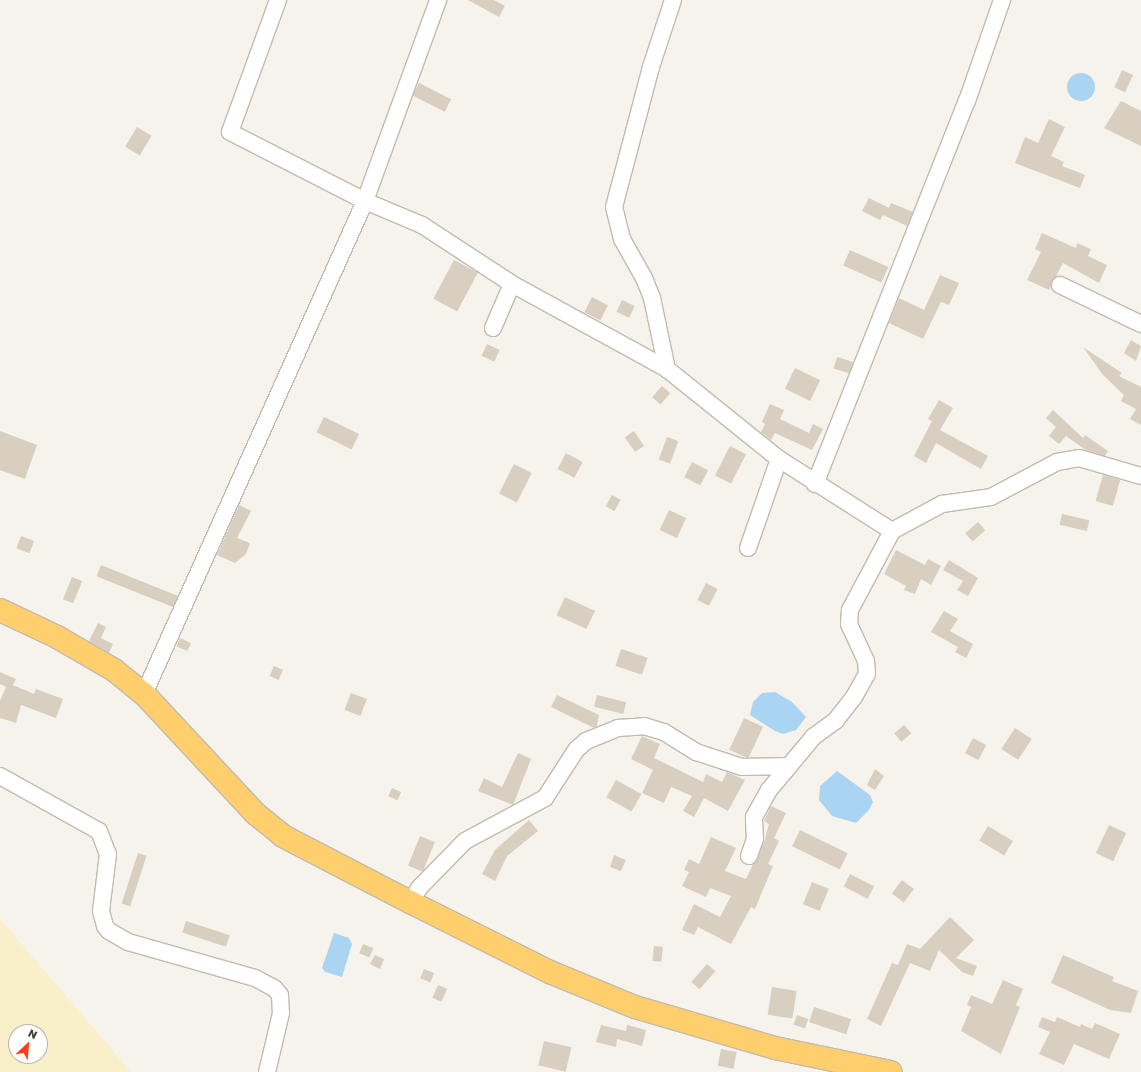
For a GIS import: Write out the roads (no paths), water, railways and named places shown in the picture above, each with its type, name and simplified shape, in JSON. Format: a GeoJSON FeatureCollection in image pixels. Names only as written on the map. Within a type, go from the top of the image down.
{"type":"FeatureCollection","features":[{"type":"Feature","properties":{"kind":"highway"},"geometry":{"type":"LineString","coordinates":[[0,610],[102,663],[144,694],[256,814],[283,836],[410,902],[550,972],[635,1007],[775,1048],[891,1072]]}},
{"type":"Feature","properties":{"kind":"street"},"geometry":{"type":"LineString","coordinates":[[278,0],[230,132],[365,201],[422,225],[512,284],[667,369],[779,459],[815,484],[892,532]]}},
{"type":"Feature","properties":{"kind":"street"},"geometry":{"type":"LineString","coordinates":[[144,694],[365,201],[438,0]]}},
{"type":"Feature","properties":{"kind":"street"},"geometry":{"type":"LineString","coordinates":[[667,369],[652,298],[644,278],[622,239],[614,207],[649,74],[673,0]]}},
{"type":"Feature","properties":{"kind":"street"},"geometry":{"type":"LineString","coordinates":[[815,484],[967,100],[1002,0]]}},
{"type":"Feature","properties":{"kind":"street"},"geometry":{"type":"LineString","coordinates":[[493,328],[512,284]]}},
{"type":"Feature","properties":{"kind":"street"},"geometry":{"type":"LineString","coordinates":[[1060,285],[1141,324]]}},
{"type":"Feature","properties":{"kind":"street"},"geometry":{"type":"LineString","coordinates":[[749,856],[755,839],[754,816],[769,790],[813,738],[836,720],[854,697],[867,674],[866,661],[849,624],[850,610],[892,532],[942,504],[991,497],[1057,462],[1079,458],[1141,476]]}},
{"type":"Feature","properties":{"kind":"street"},"geometry":{"type":"LineString","coordinates":[[748,548],[779,459]]}},
{"type":"Feature","properties":{"kind":"street"},"geometry":{"type":"LineString","coordinates":[[410,902],[420,887],[465,841],[545,798],[576,750],[586,741],[618,728],[644,726],[664,732],[696,752],[742,767],[789,766]]}},
{"type":"Feature","properties":{"kind":"street"},"geometry":{"type":"LineString","coordinates":[[0,776],[99,831],[108,854],[102,911],[105,926],[109,931],[128,942],[255,978],[274,988],[280,995],[281,1014],[267,1072]]}},
{"type":"Feature","properties":{"kind":"water"},"geometry":{"type":"Polygon","coordinates":[[[1081,73],[1091,77],[1095,87],[1091,97],[1081,101],[1071,97],[1067,87],[1071,77],[1081,73]]]}},
{"type":"Feature","properties":{"kind":"water"},"geometry":{"type":"Polygon","coordinates":[[[775,692],[792,702],[806,717],[796,730],[783,734],[775,731],[750,715],[753,702],[762,693],[775,692]]]}},
{"type":"Feature","properties":{"kind":"water"},"geometry":{"type":"Polygon","coordinates":[[[837,771],[870,795],[873,802],[869,810],[856,823],[832,816],[819,800],[820,786],[837,771]]]}},
{"type":"Feature","properties":{"kind":"water"},"geometry":{"type":"Polygon","coordinates":[[[334,933],[349,938],[352,944],[342,977],[325,972],[322,968],[334,933]]]}}]}
